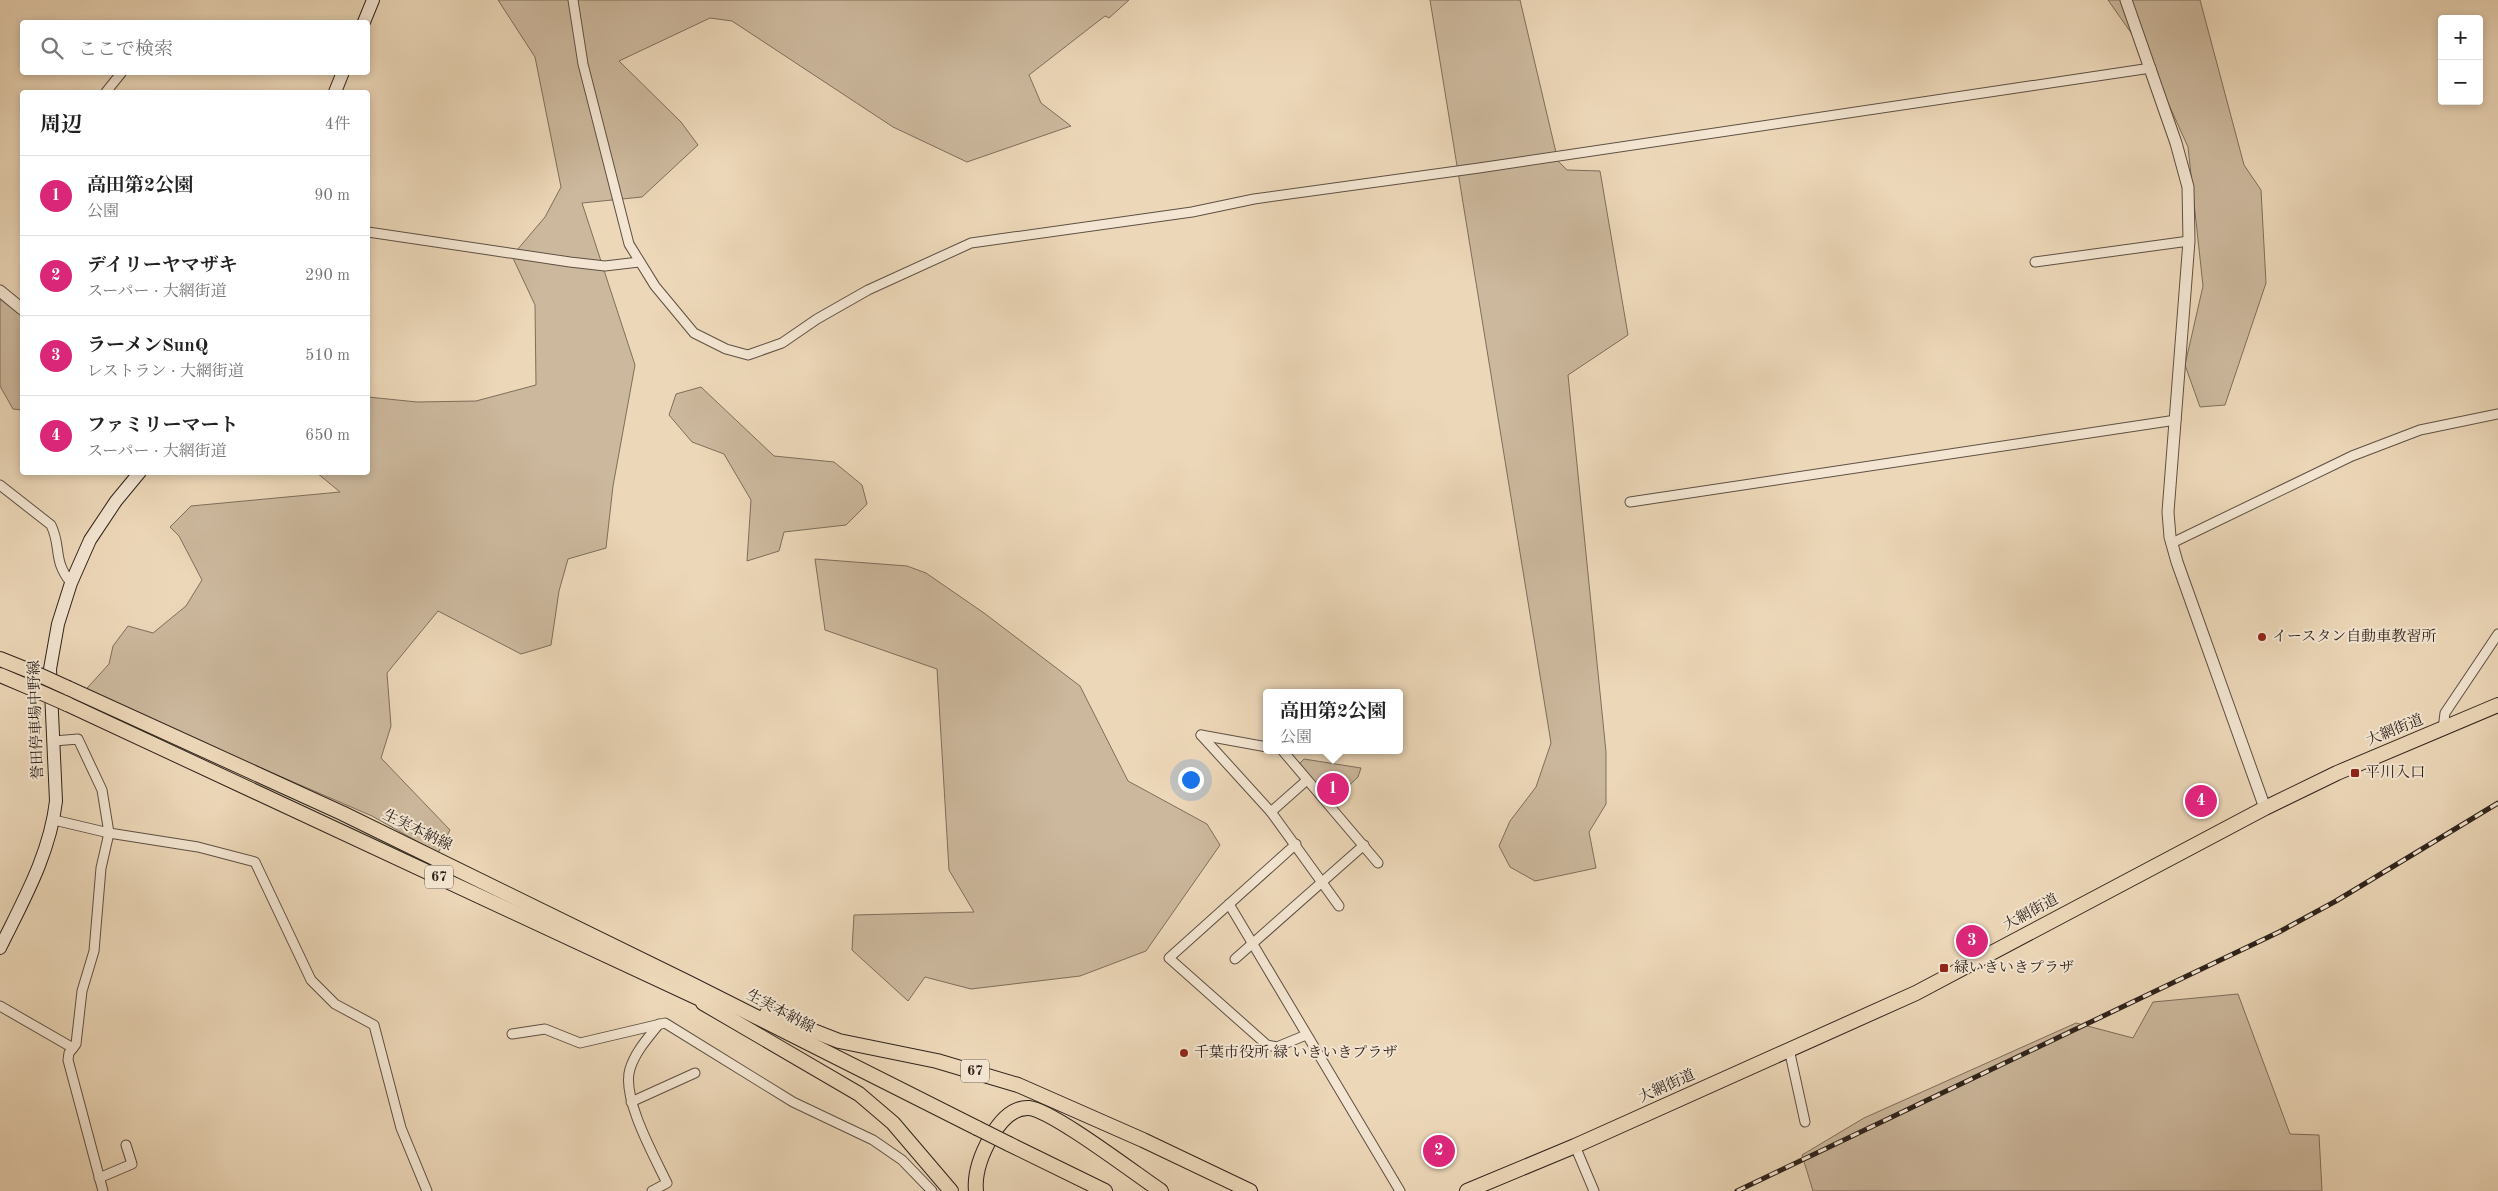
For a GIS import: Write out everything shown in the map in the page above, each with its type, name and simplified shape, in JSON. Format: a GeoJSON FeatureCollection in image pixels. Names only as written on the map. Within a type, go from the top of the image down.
{"type":"FeatureCollection","features":[{"type":"Feature","properties":{"kind":"main road"},"geometry":{"type":"LineString","coordinates":[[365,20],[373,0]]}},
{"type":"Feature","properties":{"kind":"main road"},"geometry":{"type":"LineString","coordinates":[[336,90],[342,75]]}},
{"type":"Feature","properties":{"kind":"main road","name":"誉田停車場中野線"},"geometry":{"type":"LineString","coordinates":[[0,948],[46,850],[54,820],[56,801],[50,669],[58,624],[71,583],[101,522],[138,475]]}},
{"type":"Feature","properties":{"kind":"main road","name":"生実本納線"},"geometry":{"type":"LineString","coordinates":[[0,659],[342,813],[688,989]]}},
{"type":"Feature","properties":{"kind":"main road","name":"生実本納線"},"geometry":{"type":"LineString","coordinates":[[0,674],[812,1047],[1105,1191]]}},
{"type":"Feature","properties":{"kind":"main road","name":"大網街道"},"geometry":{"type":"LineString","coordinates":[[1467,1191],[1576,1146],[1916,993],[2265,808],[2337,773],[2498,706]]}},
{"type":"Feature","properties":{"kind":"main road","name":"67"},"geometry":{"type":"LineString","coordinates":[[688,989],[859,1094],[893,1123],[950,1191]]}},
{"type":"Feature","properties":{"kind":"main road","name":"67"},"geometry":{"type":"LineString","coordinates":[[688,989],[839,1041],[937,1061],[1018,1085],[1143,1140],[1250,1191]]}},
{"type":"Feature","properties":{"kind":"main road"},"geometry":{"type":"LineString","coordinates":[[976,1191],[977,1170],[986,1146],[997,1126],[1009,1114],[1028,1108],[1052,1117],[1161,1191]]}},
{"type":"Feature","properties":{"kind":"street"},"geometry":{"type":"LineString","coordinates":[[573,0],[583,64],[606,162],[629,244],[639,262],[694,333],[726,349],[748,355],[782,343],[817,319],[868,290],[971,242],[1192,212],[1254,199],[1479,168],[2151,68]]}},
{"type":"Feature","properties":{"kind":"street"},"geometry":{"type":"LineString","coordinates":[[2126,0],[2183,164],[2188,187],[2189,242],[2168,512],[2172,543],[2265,808]]}},
{"type":"Feature","properties":{"kind":"street"},"geometry":{"type":"LineString","coordinates":[[108,90],[120,75]]}},
{"type":"Feature","properties":{"kind":"street"},"geometry":{"type":"LineString","coordinates":[[370,232],[605,266],[639,262]]}},
{"type":"Feature","properties":{"kind":"street"},"geometry":{"type":"LineString","coordinates":[[2035,262],[2189,242]]}},
{"type":"Feature","properties":{"kind":"street"},"geometry":{"type":"LineString","coordinates":[[0,291],[20,307]]}},
{"type":"Feature","properties":{"kind":"street"},"geometry":{"type":"LineString","coordinates":[[2172,543],[2360,453],[2420,430],[2498,414]]}},
{"type":"Feature","properties":{"kind":"street"},"geometry":{"type":"LineString","coordinates":[[1630,502],[2176,420]]}},
{"type":"Feature","properties":{"kind":"street"},"geometry":{"type":"LineString","coordinates":[[0,485],[51,525],[55,533],[58,563],[71,583]]}},
{"type":"Feature","properties":{"kind":"street"},"geometry":{"type":"LineString","coordinates":[[2443,729],[2445,713],[2498,634]]}},
{"type":"Feature","properties":{"kind":"street"},"geometry":{"type":"LineString","coordinates":[[1263,746],[1200,735],[1271,812],[1339,906]]}},
{"type":"Feature","properties":{"kind":"street"},"geometry":{"type":"LineString","coordinates":[[54,741],[78,739],[102,790],[108,833],[101,868],[94,950],[82,991],[76,1044],[69,1053],[68,1060],[103,1191]]}},
{"type":"Feature","properties":{"kind":"street"},"geometry":{"type":"LineString","coordinates":[[1285,754],[1378,863]]}},
{"type":"Feature","properties":{"kind":"street"},"geometry":{"type":"LineString","coordinates":[[1271,812],[1307,780]]}},
{"type":"Feature","properties":{"kind":"street"},"geometry":{"type":"LineString","coordinates":[[54,820],[108,833],[198,847],[255,862],[311,980],[335,1004],[374,1025],[401,1128],[427,1191]]}},
{"type":"Feature","properties":{"kind":"street"},"geometry":{"type":"LineString","coordinates":[[1296,844],[1169,958],[1267,1045],[1277,1047],[1306,1035]]}},
{"type":"Feature","properties":{"kind":"street"},"geometry":{"type":"LineString","coordinates":[[1235,959],[1364,845]]}},
{"type":"Feature","properties":{"kind":"street"},"geometry":{"type":"LineString","coordinates":[[1229,904],[1400,1191]]}},
{"type":"Feature","properties":{"kind":"street"},"geometry":{"type":"LineString","coordinates":[[0,1006],[73,1048]]}},
{"type":"Feature","properties":{"kind":"street"},"geometry":{"type":"LineString","coordinates":[[512,1034],[543,1025],[580,1043],[665,1023],[793,1102],[873,1140],[902,1160],[932,1191]]}},
{"type":"Feature","properties":{"kind":"street"},"geometry":{"type":"LineString","coordinates":[[652,1191],[667,1183],[631,1102],[627,1080],[636,1054],[659,1024]]}},
{"type":"Feature","properties":{"kind":"street"},"geometry":{"type":"LineString","coordinates":[[1789,1049],[1805,1122]]}},
{"type":"Feature","properties":{"kind":"street"},"geometry":{"type":"LineString","coordinates":[[631,1102],[696,1073]]}},
{"type":"Feature","properties":{"kind":"street"},"geometry":{"type":"LineString","coordinates":[[99,1178],[132,1164],[126,1145]]}},
{"type":"Feature","properties":{"kind":"street"},"geometry":{"type":"LineString","coordinates":[[1576,1146],[1594,1191]]}},
{"type":"Feature","properties":{"kind":"shaded area"},"geometry":{"type":"Polygon","coordinates":[[[498,0],[1129,0],[1109,18],[1105,16],[1029,75],[1041,103],[1071,126],[967,162],[893,127],[732,21],[710,18],[619,61],[681,122],[698,145],[642,197],[582,203],[635,365],[613,486],[606,548],[568,559],[559,591],[551,645],[521,654],[438,611],[387,673],[391,726],[381,758],[450,830],[438,853],[372,816],[173,730],[131,734],[88,717],[79,697],[109,664],[113,646],[128,626],[153,633],[186,606],[202,580],[179,536],[170,527],[191,506],[340,492],[319,475],[370,475],[370,397],[417,402],[476,401],[536,385],[535,305],[512,256],[545,217],[561,187],[535,57],[498,0]]]}},
{"type":"Feature","properties":{"kind":"shaded area"},"geometry":{"type":"Polygon","coordinates":[[[1430,0],[1520,0],[1558,161],[1567,170],[1600,171],[1628,335],[1568,375],[1606,752],[1606,804],[1589,832],[1596,868],[1535,881],[1510,867],[1499,846],[1510,821],[1536,787],[1551,743],[1430,0]]]}},
{"type":"Feature","properties":{"kind":"shaded area"},"geometry":{"type":"Polygon","coordinates":[[[2108,0],[2200,0],[2244,165],[2261,190],[2266,283],[2225,405],[2200,407],[2185,365],[2203,286],[2188,147],[2146,54],[2108,0]]]}},
{"type":"Feature","properties":{"kind":"shaded area"},"geometry":{"type":"Polygon","coordinates":[[[0,299],[20,300],[20,410],[13,409],[0,386],[0,299]]]}},
{"type":"Feature","properties":{"kind":"shaded area"},"geometry":{"type":"Polygon","coordinates":[[[701,387],[774,456],[834,462],[862,485],[867,504],[846,525],[784,532],[779,551],[747,561],[751,500],[724,454],[692,442],[669,415],[676,394],[701,387]]]}},
{"type":"Feature","properties":{"kind":"shaded area"},"geometry":{"type":"Polygon","coordinates":[[[815,559],[907,566],[926,573],[984,613],[1080,686],[1128,781],[1207,824],[1220,845],[1146,951],[1080,976],[971,989],[925,977],[908,1001],[852,950],[854,915],[974,912],[949,870],[937,669],[825,630],[815,559]]]}},
{"type":"Feature","properties":{"kind":"shaded area"},"geometry":{"type":"Polygon","coordinates":[[[1304,759],[1361,768],[1358,777],[1332,802],[1299,764],[1304,759]]]}},
{"type":"Feature","properties":{"kind":"shaded area"},"geometry":{"type":"Polygon","coordinates":[[[2238,994],[2290,1134],[2319,1135],[2322,1191],[1813,1191],[1802,1155],[1864,1118],[2076,1023],[2133,1038],[2153,1002],[2238,994]]]}},
{"type":"Feature","properties":{"kind":"railway"},"geometry":{"type":"LineString","coordinates":[[1737,1191],[2279,932],[2336,901],[2498,803]]}},
{"type":"Feature","properties":{"kind":"place","name":"イースタン自動車教習所"},"geometry":{"type":"Point","coordinates":[2262,637]}},
{"type":"Feature","properties":{"kind":"place","name":"平川入口"},"geometry":{"type":"Point","coordinates":[2355,773]}},
{"type":"Feature","properties":{"kind":"place","name":"高田第2公園"},"geometry":{"type":"Point","coordinates":[1333,789]}},
{"type":"Feature","properties":{"kind":"place","name":"ファミリーマート"},"geometry":{"type":"Point","coordinates":[2201,801]}},
{"type":"Feature","properties":{"kind":"place","name":"ラーメンSunQ"},"geometry":{"type":"Point","coordinates":[1972,941]}},
{"type":"Feature","properties":{"kind":"place","name":"緑いきいきプラザ"},"geometry":{"type":"Point","coordinates":[1944,968]}},
{"type":"Feature","properties":{"kind":"place","name":"千葉市役所 緑 いきいきプラザ"},"geometry":{"type":"Point","coordinates":[1184,1053]}},
{"type":"Feature","properties":{"kind":"place","name":"デイリーヤマザキ"},"geometry":{"type":"Point","coordinates":[1439,1151]}}]}
